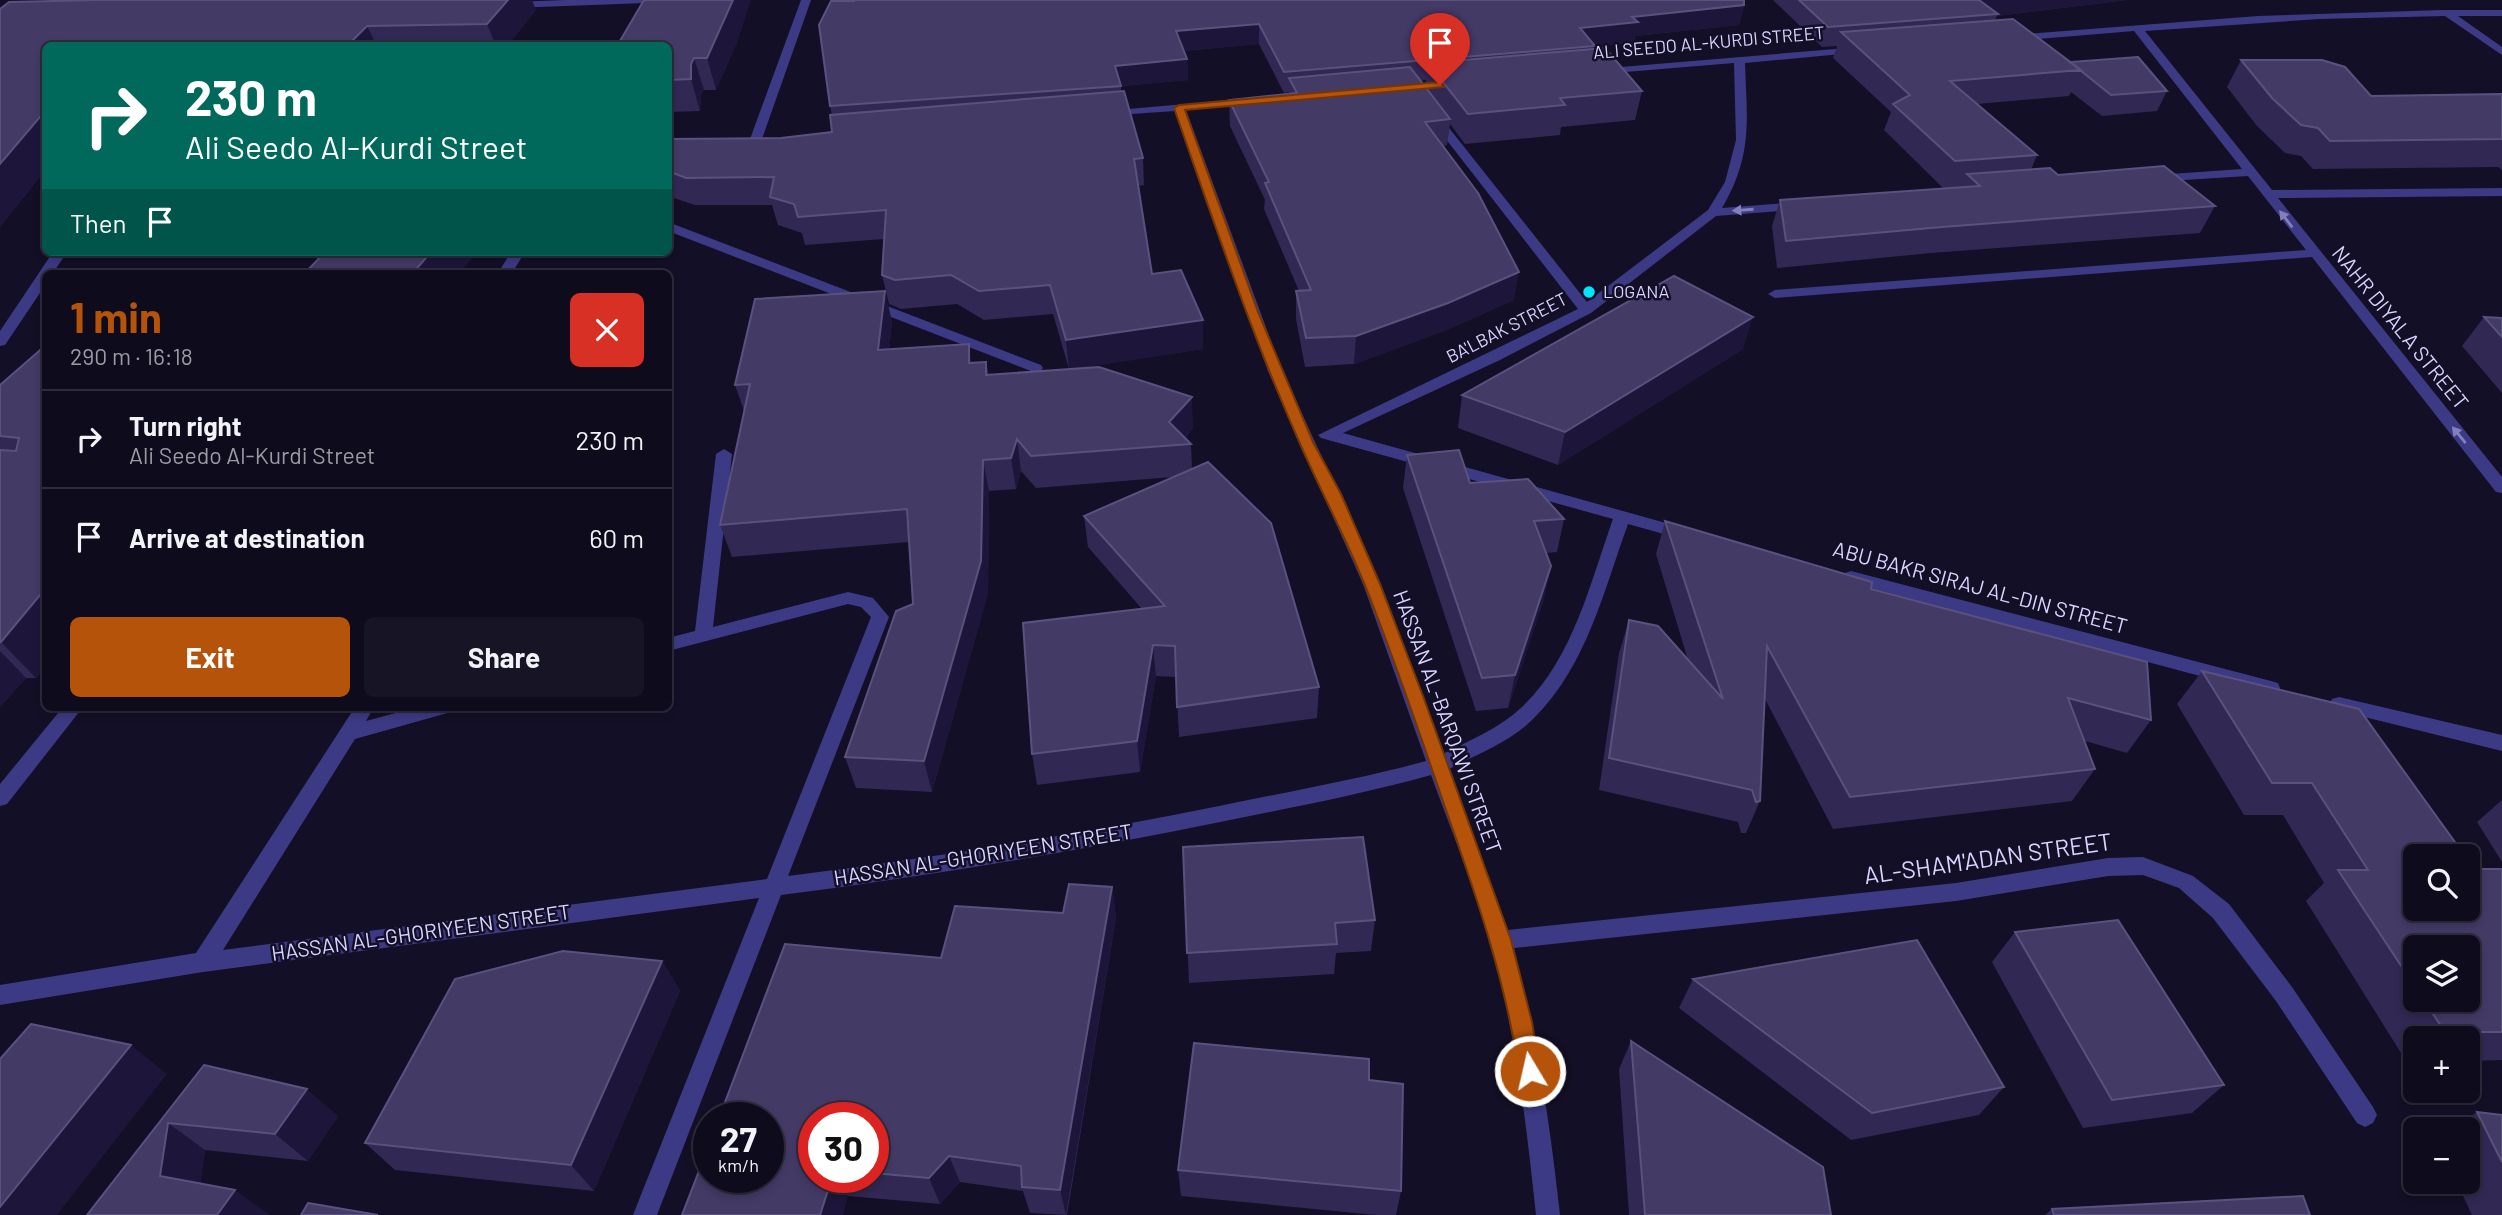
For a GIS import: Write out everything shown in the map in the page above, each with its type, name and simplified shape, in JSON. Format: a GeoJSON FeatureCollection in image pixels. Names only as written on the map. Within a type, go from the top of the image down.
{"type":"FeatureCollection","features":[{"type":"Feature","properties":{"kind":"street"},"geometry":{"type":"LineString","coordinates":[[494,6],[645,0]]}},
{"type":"Feature","properties":{"kind":"street"},"geometry":{"type":"LineString","coordinates":[[756,139],[806,0]]}},
{"type":"Feature","properties":{"kind":"street"},"geometry":{"type":"LineString","coordinates":[[2000,39],[2137,28],[2446,12],[2502,13]]}},
{"type":"Feature","properties":{"kind":"street"},"geometry":{"type":"LineString","coordinates":[[2446,12],[2502,52]]}},
{"type":"Feature","properties":{"kind":"street","name":"NAHR DIYALA STREET"},"geometry":{"type":"LineString","coordinates":[[2137,28],[2312,253],[2496,475],[2502,488]]}},
{"type":"Feature","properties":{"kind":"street","name":"ALI SEEDO AL-KURDI STREET"},"geometry":{"type":"LineString","coordinates":[[1590,72],[1876,48]]}},
{"type":"Feature","properties":{"kind":"street","name":"BA'LBAK STREET"},"geometry":{"type":"LineString","coordinates":[[1306,442],[1495,358],[1586,310],[1713,212],[1731,182],[1742,140],[1739,59]]}},
{"type":"Feature","properties":{"kind":"street"},"geometry":{"type":"LineString","coordinates":[[1097,114],[1262,101]]}},
{"type":"Feature","properties":{"kind":"street"},"geometry":{"type":"LineString","coordinates":[[1426,106],[1586,310]]}},
{"type":"Feature","properties":{"kind":"street","name":"HASSAN AL-BARQAWI STREET"},"geometry":{"type":"LineString","coordinates":[[1179,108],[1251,312],[1306,442],[1333,494],[1372,584],[1501,940],[1522,1022],[1538,1120],[1548,1215]]}},
{"type":"Feature","properties":{"kind":"street"},"geometry":{"type":"LineString","coordinates":[[2140,180],[2251,172]]}},
{"type":"Feature","properties":{"kind":"street"},"geometry":{"type":"LineString","coordinates":[[2267,194],[2502,191]]}},
{"type":"Feature","properties":{"kind":"street"},"geometry":{"type":"LineString","coordinates":[[1713,212],[1810,205]]}},
{"type":"Feature","properties":{"kind":"street"},"geometry":{"type":"LineString","coordinates":[[672,228],[1036,368]]}},
{"type":"Feature","properties":{"kind":"street"},"geometry":{"type":"LineString","coordinates":[[1775,294],[2312,253]]}},
{"type":"Feature","properties":{"kind":"street"},"geometry":{"type":"LineString","coordinates":[[0,342],[42,279]]}},
{"type":"Feature","properties":{"kind":"street"},"geometry":{"type":"LineString","coordinates":[[1328,434],[1702,538]]}},
{"type":"Feature","properties":{"kind":"street"},"geometry":{"type":"LineString","coordinates":[[703,636],[724,454]]}},
{"type":"Feature","properties":{"kind":"street","name":"HASSAN AL-GHORIYEEN STREET"},"geometry":{"type":"LineString","coordinates":[[0,995],[202,962],[914,869],[1170,824],[1378,782],[1439,765],[1500,734],[1528,712],[1553,681],[1575,647],[1622,517]]}},
{"type":"Feature","properties":{"kind":"street","name":"ABU BAKR SIRAJ AL-DIN STREET"},"geometry":{"type":"LineString","coordinates":[[1835,573],[2288,692]]}},
{"type":"Feature","properties":{"kind":"street"},"geometry":{"type":"LineString","coordinates":[[645,1215],[880,617],[874,607],[864,600],[848,598],[672,644]]}},
{"type":"Feature","properties":{"kind":"street"},"geometry":{"type":"LineString","coordinates":[[2315,699],[2502,743]]}},
{"type":"Feature","properties":{"kind":"street"},"geometry":{"type":"LineString","coordinates":[[0,798],[71,711]]}},
{"type":"Feature","properties":{"kind":"street"},"geometry":{"type":"LineString","coordinates":[[202,962],[363,711]]}},
{"type":"Feature","properties":{"kind":"street"},"geometry":{"type":"LineString","coordinates":[[350,733],[430,711]]}},
{"type":"Feature","properties":{"kind":"street","name":"AL-SHAM'ADAN STREET"},"geometry":{"type":"LineString","coordinates":[[1501,940],[1942,894],[2108,867],[2143,866],[2186,882],[2221,911],[2284,994],[2365,1115]]}},
{"type":"Feature","properties":{"kind":"building"},"geometry":{"type":"Polygon","coordinates":[[[508,0],[487,24],[367,26],[351,42],[42,42],[42,115],[0,164],[0,9],[9,2],[508,0]]]}},
{"type":"Feature","properties":{"kind":"building"},"geometry":{"type":"Polygon","coordinates":[[[644,0],[733,0],[707,58],[694,58],[691,64],[691,79],[672,80],[672,42],[619,42],[644,0]]]}},
{"type":"Feature","properties":{"kind":"building"},"geometry":{"type":"Polygon","coordinates":[[[1744,0],[1744,5],[1632,17],[1638,22],[1580,28],[1595,46],[1284,72],[1259,24],[1176,31],[1187,59],[1115,66],[1121,86],[830,106],[819,25],[831,1],[1744,0]]]}},
{"type":"Feature","properties":{"kind":"building"},"geometry":{"type":"Polygon","coordinates":[[[1799,0],[1979,0],[1998,14],[1828,27],[1799,0]]]}},
{"type":"Feature","properties":{"kind":"building"},"geometry":{"type":"Polygon","coordinates":[[[2013,19],[2081,70],[1950,81],[2037,155],[1955,161],[1893,104],[1910,95],[1841,32],[2013,19]]]}},
{"type":"Feature","properties":{"kind":"building"},"geometry":{"type":"Polygon","coordinates":[[[1605,48],[1642,91],[1560,98],[1565,105],[1468,114],[1428,63],[1605,48]]]}},
{"type":"Feature","properties":{"kind":"building"},"geometry":{"type":"Polygon","coordinates":[[[2138,57],[2167,91],[2111,95],[2070,62],[2138,57]]]}},
{"type":"Feature","properties":{"kind":"building"},"geometry":{"type":"Polygon","coordinates":[[[2241,60],[2322,60],[2345,67],[2371,96],[2502,94],[2502,139],[2330,141],[2318,128],[2301,125],[2272,98],[2241,60]]]}},
{"type":"Feature","properties":{"kind":"building"},"geometry":{"type":"Polygon","coordinates":[[[1410,67],[1450,119],[1425,122],[1478,193],[1519,272],[1448,303],[1356,336],[1306,338],[1296,291],[1311,290],[1265,183],[1269,182],[1229,100],[1297,93],[1289,78],[1410,67]]]}},
{"type":"Feature","properties":{"kind":"building"},"geometry":{"type":"Polygon","coordinates":[[[1124,91],[1143,158],[1134,159],[1152,274],[1181,270],[1203,320],[1066,340],[1050,285],[979,291],[951,275],[895,280],[882,275],[886,210],[798,217],[794,204],[770,197],[774,177],[686,178],[672,173],[672,139],[781,138],[832,132],[830,115],[1124,91]]]}},
{"type":"Feature","properties":{"kind":"building"},"geometry":{"type":"Polygon","coordinates":[[[2164,166],[2215,206],[1786,241],[1780,200],[1980,186],[1967,174],[2050,168],[2058,175],[2164,166]]]}},
{"type":"Feature","properties":{"kind":"building"},"geometry":{"type":"Polygon","coordinates":[[[321,256],[428,256],[416,270],[308,270],[321,256]]]}},
{"type":"Feature","properties":{"kind":"building"},"geometry":{"type":"Polygon","coordinates":[[[1674,276],[1753,317],[1565,432],[1462,395],[1674,276]]]}},
{"type":"Feature","properties":{"kind":"building"},"geometry":{"type":"Polygon","coordinates":[[[885,291],[878,350],[969,344],[969,363],[986,362],[986,375],[1099,367],[1192,397],[1169,422],[1191,444],[1031,456],[1017,439],[1011,458],[983,460],[981,561],[924,761],[845,757],[896,611],[913,604],[907,509],[720,525],[750,384],[735,385],[755,299],[885,291]]]}},
{"type":"Feature","properties":{"kind":"building"},"geometry":{"type":"Polygon","coordinates":[[[2484,317],[2502,318],[2502,337],[2484,317]]]}},
{"type":"Feature","properties":{"kind":"building"},"geometry":{"type":"Polygon","coordinates":[[[42,348],[42,593],[1,642],[0,450],[16,451],[19,438],[0,436],[0,385],[42,348]]]}},
{"type":"Feature","properties":{"kind":"building"},"geometry":{"type":"Polygon","coordinates":[[[1459,450],[1470,483],[1528,479],[1564,519],[1534,521],[1551,566],[1515,675],[1482,678],[1407,455],[1459,450]]]}},
{"type":"Feature","properties":{"kind":"building"},"geometry":{"type":"Polygon","coordinates":[[[1208,462],[1271,523],[1319,687],[1177,707],[1175,646],[1153,645],[1137,741],[1032,754],[1023,623],[1165,606],[1084,516],[1208,462]]]}},
{"type":"Feature","properties":{"kind":"building"},"geometry":{"type":"Polygon","coordinates":[[[1665,521],[1872,582],[1871,589],[2147,662],[2151,720],[2068,698],[2095,769],[1850,797],[1767,646],[1760,801],[1756,802],[1752,790],[1609,758],[1629,620],[1658,626],[1723,699],[1665,521]]]}},
{"type":"Feature","properties":{"kind":"building"},"geometry":{"type":"Polygon","coordinates":[[[2202,671],[2359,709],[2456,844],[2403,844],[2403,921],[2480,921],[2480,869],[2502,869],[2502,1032],[2480,1032],[2480,1026],[2441,1026],[2432,1012],[2480,1012],[2480,935],[2403,935],[2403,969],[2338,870],[2368,870],[2312,783],[2272,783],[2202,671]]]}},
{"type":"Feature","properties":{"kind":"building"},"geometry":{"type":"Polygon","coordinates":[[[1363,837],[1375,920],[1335,923],[1337,944],[1187,953],[1183,847],[1363,837]]]}},
{"type":"Feature","properties":{"kind":"building"},"geometry":{"type":"Polygon","coordinates":[[[1069,884],[1112,887],[1060,1190],[1022,1187],[1021,1166],[949,1156],[929,1178],[889,1174],[889,1102],[798,1102],[798,1193],[827,1193],[820,1215],[682,1215],[693,1186],[693,1193],[784,1193],[784,1102],[725,1102],[785,944],[941,958],[955,906],[1063,913],[1069,884]]]}},
{"type":"Feature","properties":{"kind":"building"},"geometry":{"type":"Polygon","coordinates":[[[2118,920],[2224,1085],[2112,1100],[2015,932],[2118,920]]]}},
{"type":"Feature","properties":{"kind":"building"},"geometry":{"type":"Polygon","coordinates":[[[1917,940],[2004,1087],[1872,1113],[1693,979],[1917,940]]]}},
{"type":"Feature","properties":{"kind":"building"},"geometry":{"type":"Polygon","coordinates":[[[563,951],[662,961],[571,1165],[365,1143],[455,979],[563,951]]]}},
{"type":"Feature","properties":{"kind":"building"},"geometry":{"type":"Polygon","coordinates":[[[31,1024],[131,1045],[0,1207],[0,1059],[31,1024]]]}},
{"type":"Feature","properties":{"kind":"building"},"geometry":{"type":"Polygon","coordinates":[[[1631,1041],[1823,1167],[1831,1215],[1645,1215],[1631,1041]]]}},
{"type":"Feature","properties":{"kind":"building"},"geometry":{"type":"Polygon","coordinates":[[[1194,1043],[1369,1059],[1369,1080],[1403,1084],[1401,1191],[1178,1170],[1194,1043]]]}},
{"type":"Feature","properties":{"kind":"building"},"geometry":{"type":"Polygon","coordinates":[[[204,1065],[307,1089],[275,1134],[168,1123],[160,1176],[235,1190],[217,1215],[87,1215],[204,1065]]]}},
{"type":"Feature","properties":{"kind":"building"},"geometry":{"type":"Polygon","coordinates":[[[2477,1112],[2502,1115],[2502,1162],[2480,1117],[2477,1112]]]}},
{"type":"Feature","properties":{"kind":"building"},"geometry":{"type":"Polygon","coordinates":[[[2303,1196],[2310,1215],[2054,1215],[2052,1209],[2303,1196]]]}},
{"type":"Feature","properties":{"kind":"building"},"geometry":{"type":"Polygon","coordinates":[[[308,1203],[378,1215],[301,1215],[308,1203]]]}},
{"type":"Feature","properties":{"kind":"place","name":"LOGANA"},"geometry":{"type":"Point","coordinates":[1589,292]}},
{"type":"Feature","properties":{"kind":"route"},"geometry":{"type":"LineString","coordinates":[[1440,85],[1179,108],[1251,312],[1306,442],[1333,494],[1372,584],[1414,696],[1501,940],[1522,1022],[1530,1071]]}}]}
